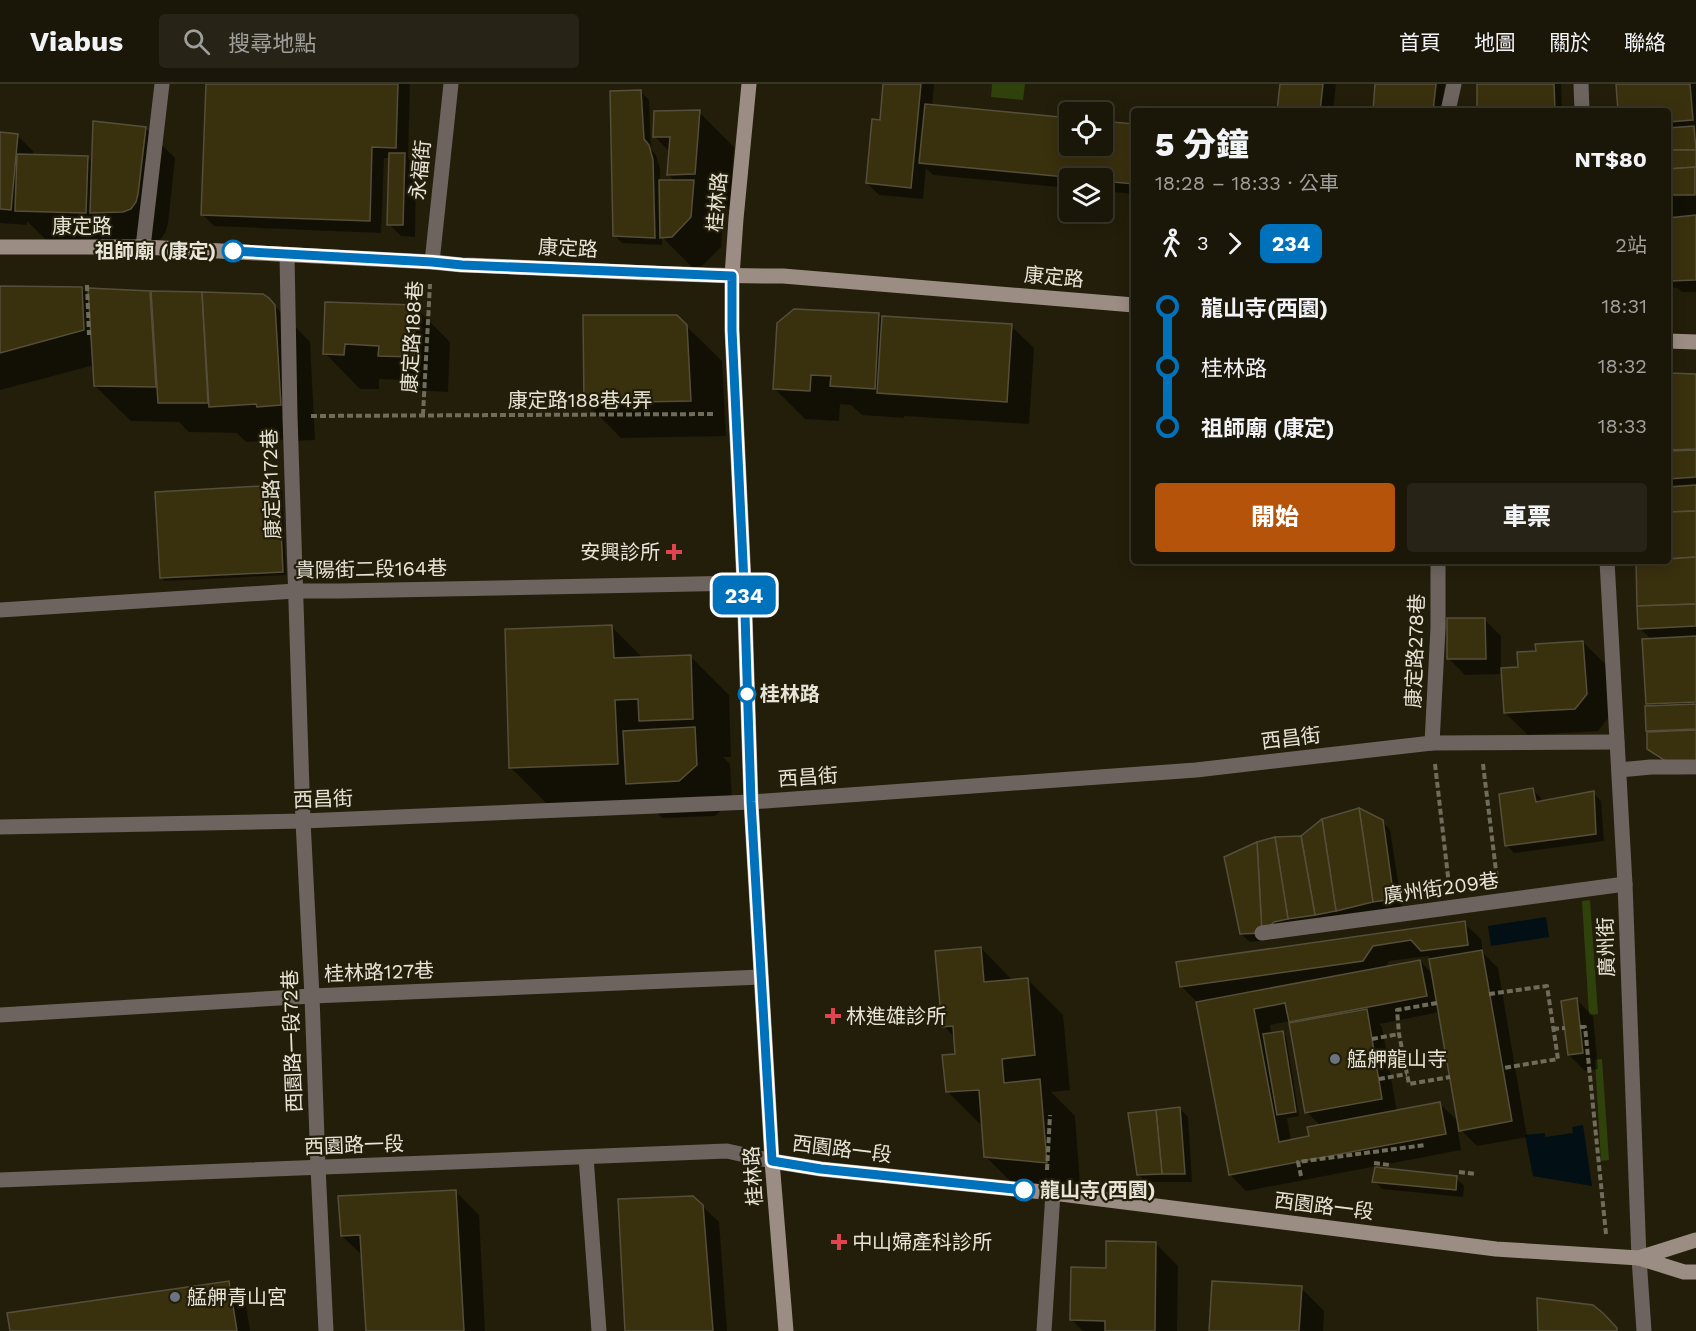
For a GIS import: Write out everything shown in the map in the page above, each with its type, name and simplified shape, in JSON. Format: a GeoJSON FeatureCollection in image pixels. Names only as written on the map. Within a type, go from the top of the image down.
{"type":"FeatureCollection","features":[{"type":"Feature","properties":{"kind":"street"},"geometry":{"type":"LineString","coordinates":[[143,247],[162,84]]}},
{"type":"Feature","properties":{"kind":"street","name":"永福街"},"geometry":{"type":"LineString","coordinates":[[432,262],[451,84]]}},
{"type":"Feature","properties":{"kind":"street","name":"桂林路"},"geometry":{"type":"LineString","coordinates":[[749,84],[732,276],[732,330],[760,977],[786,1331]]}},
{"type":"Feature","properties":{"kind":"street"},"geometry":{"type":"LineString","coordinates":[[1449,108],[1454,84]]}},
{"type":"Feature","properties":{"kind":"street"},"geometry":{"type":"LineString","coordinates":[[1581,84],[1582,108]]}},
{"type":"Feature","properties":{"kind":"street","name":"康定路"},"geometry":{"type":"LineString","coordinates":[[0,247],[143,247],[462,265],[783,276],[1131,305]]}},
{"type":"Feature","properties":{"kind":"street","name":"康定路172巷"},"geometry":{"type":"LineString","coordinates":[[287,254],[303,821]]}},
{"type":"Feature","properties":{"kind":"street"},"geometry":{"type":"LineString","coordinates":[[1671,341],[1696,342]]}},
{"type":"Feature","properties":{"kind":"street","name":"康定路278巷"},"geometry":{"type":"LineString","coordinates":[[1432,743],[1438,628],[1438,564]]}},
{"type":"Feature","properties":{"kind":"street","name":"廣州街"},"geometry":{"type":"LineString","coordinates":[[1607,564],[1619,770],[1644,1331]]}},
{"type":"Feature","properties":{"kind":"street","name":"貴陽街二段164巷"},"geometry":{"type":"LineString","coordinates":[[0,610],[295,591],[744,583]]}},
{"type":"Feature","properties":{"kind":"street","name":"西昌街"},"geometry":{"type":"LineString","coordinates":[[0,827],[303,821],[751,802],[1196,770],[1432,743],[1617,741]]}},
{"type":"Feature","properties":{"kind":"street"},"geometry":{"type":"LineString","coordinates":[[1619,770],[1696,767]]}},
{"type":"Feature","properties":{"kind":"street","name":"西園路一段72巷"},"geometry":{"type":"LineString","coordinates":[[303,821],[327,1331]]}},
{"type":"Feature","properties":{"kind":"street","name":"廣州街209巷"},"geometry":{"type":"LineString","coordinates":[[1262,933],[1624,884]]}},
{"type":"Feature","properties":{"kind":"street","name":"桂林路127巷"},"geometry":{"type":"LineString","coordinates":[[0,1015],[312,996],[760,977]]}},
{"type":"Feature","properties":{"kind":"street","name":"西園路一段"},"geometry":{"type":"LineString","coordinates":[[0,1180],[727,1151],[821,1169],[1050,1192],[1496,1250],[1639,1258],[1684,1272],[1696,1272]]}},
{"type":"Feature","properties":{"kind":"street"},"geometry":{"type":"LineString","coordinates":[[586,1157],[599,1331]]}},
{"type":"Feature","properties":{"kind":"street"},"geometry":{"type":"LineString","coordinates":[[1044,1331],[1050,1192]]}},
{"type":"Feature","properties":{"kind":"street","name":"西園路一段"},"geometry":{"type":"LineString","coordinates":[[1639,1258],[1696,1240]]}},
{"type":"Feature","properties":{"kind":"path","name":"康定路188巷"},"geometry":{"type":"LineString","coordinates":[[423,415],[432,262]]}},
{"type":"Feature","properties":{"kind":"path"},"geometry":{"type":"LineString","coordinates":[[87,285],[88,335]]}},
{"type":"Feature","properties":{"kind":"path","name":"康定路188巷4弄"},"geometry":{"type":"LineString","coordinates":[[290,416],[736,414]]}},
{"type":"Feature","properties":{"kind":"path"},"geometry":{"type":"LineString","coordinates":[[1432,743],[1452,908]]}},
{"type":"Feature","properties":{"kind":"path"},"geometry":{"type":"LineString","coordinates":[[1480,743],[1500,901]]}},
{"type":"Feature","properties":{"kind":"path"},"geometry":{"type":"LineString","coordinates":[[1489,994],[1547,986],[1558,1059],[1503,1068]]}},
{"type":"Feature","properties":{"kind":"path"},"geometry":{"type":"LineString","coordinates":[[1437,1003],[1397,1010],[1399,1034],[1409,1084],[1450,1077]]}},
{"type":"Feature","properties":{"kind":"path"},"geometry":{"type":"LineString","coordinates":[[1580,1027],[1585,1027],[1608,1255]]}},
{"type":"Feature","properties":{"kind":"path"},"geometry":{"type":"LineString","coordinates":[[1553,1029],[1565,1028]]}},
{"type":"Feature","properties":{"kind":"path"},"geometry":{"type":"LineString","coordinates":[[1372,1039],[1399,1034]]}},
{"type":"Feature","properties":{"kind":"path"},"geometry":{"type":"LineString","coordinates":[[1378,1078],[1407,1074]]}},
{"type":"Feature","properties":{"kind":"path"},"geometry":{"type":"LineString","coordinates":[[1050,1115],[1050,1192]]}},
{"type":"Feature","properties":{"kind":"path"},"geometry":{"type":"LineString","coordinates":[[1301,1176],[1298,1162],[1425,1145]]}},
{"type":"Feature","properties":{"kind":"path"},"geometry":{"type":"LineString","coordinates":[[1374,1163],[1390,1165]]}},
{"type":"Feature","properties":{"kind":"path"},"geometry":{"type":"LineString","coordinates":[[1459,1172],[1476,1174]]}},
{"type":"Feature","properties":{"kind":"green space"},"geometry":{"type":"Polygon","coordinates":[[[992,84],[1025,84],[1023,100],[991,97],[992,84]]]}},
{"type":"Feature","properties":{"kind":"green space"},"geometry":{"type":"Polygon","coordinates":[[[1590,900],[1598,1014],[1589,1015],[1582,901],[1590,900]]]}},
{"type":"Feature","properties":{"kind":"green space"},"geometry":{"type":"Polygon","coordinates":[[[1602,1059],[1609,1160],[1601,1161],[1595,1060],[1602,1059]]]}},
{"type":"Feature","properties":{"kind":"shaded area"},"geometry":{"type":"Polygon","coordinates":[[[1546,917],[1549,937],[1491,946],[1488,926],[1546,917]]]}},
{"type":"Feature","properties":{"kind":"shaded area"},"geometry":{"type":"Polygon","coordinates":[[[1583,1125],[1592,1186],[1533,1176],[1525,1135],[1545,1133],[1545,1137],[1573,1133],[1572,1127],[1583,1125]]]}},
{"type":"Feature","properties":{"kind":"building"},"geometry":{"type":"Polygon","coordinates":[[[206,84],[398,84],[396,148],[372,147],[370,221],[201,215],[206,84]]]}},
{"type":"Feature","properties":{"kind":"building"},"geometry":{"type":"Polygon","coordinates":[[[883,84],[921,84],[911,188],[866,183],[872,119],[880,120],[883,84]]]}},
{"type":"Feature","properties":{"kind":"building"},"geometry":{"type":"Polygon","coordinates":[[[1280,84],[1323,84],[1320,108],[1277,108],[1280,84]]]}},
{"type":"Feature","properties":{"kind":"building"},"geometry":{"type":"Polygon","coordinates":[[[1375,84],[1436,84],[1433,108],[1373,108],[1375,84]]]}},
{"type":"Feature","properties":{"kind":"building"},"geometry":{"type":"Polygon","coordinates":[[[1477,84],[1554,84],[1555,108],[1477,108],[1477,84]]]}},
{"type":"Feature","properties":{"kind":"building"},"geometry":{"type":"Polygon","coordinates":[[[1616,84],[1690,84],[1693,120],[1671,122],[1671,108],[1618,108],[1616,84]]]}},
{"type":"Feature","properties":{"kind":"building"},"geometry":{"type":"Polygon","coordinates":[[[641,90],[644,139],[649,145],[653,160],[655,238],[613,236],[610,91],[641,90]]]}},
{"type":"Feature","properties":{"kind":"building"},"geometry":{"type":"Polygon","coordinates":[[[925,104],[1059,117],[1059,156],[1113,156],[1113,122],[1131,124],[1131,184],[1113,182],[1113,168],[1059,168],[1059,176],[919,163],[925,104]]]}},
{"type":"Feature","properties":{"kind":"building"},"geometry":{"type":"Polygon","coordinates":[[[700,110],[695,174],[667,175],[670,137],[653,137],[654,111],[700,110]]]}},
{"type":"Feature","properties":{"kind":"building"},"geometry":{"type":"Polygon","coordinates":[[[93,121],[146,127],[138,194],[131,209],[123,212],[90,213],[93,121]]]}},
{"type":"Feature","properties":{"kind":"building"},"geometry":{"type":"Polygon","coordinates":[[[1694,126],[1696,150],[1671,150],[1671,128],[1694,126]]]}},
{"type":"Feature","properties":{"kind":"building"},"geometry":{"type":"Polygon","coordinates":[[[0,132],[18,134],[11,210],[0,209],[0,132]]]}},
{"type":"Feature","properties":{"kind":"building"},"geometry":{"type":"Polygon","coordinates":[[[1671,150],[1696,150],[1696,167],[1671,169],[1671,150]]]}},
{"type":"Feature","properties":{"kind":"building"},"geometry":{"type":"Polygon","coordinates":[[[389,153],[405,153],[403,225],[387,225],[389,153]]]}},
{"type":"Feature","properties":{"kind":"building"},"geometry":{"type":"Polygon","coordinates":[[[17,154],[88,156],[86,213],[15,211],[17,154]]]}},
{"type":"Feature","properties":{"kind":"building"},"geometry":{"type":"Polygon","coordinates":[[[1695,167],[1695,195],[1671,195],[1671,169],[1695,167]]]}},
{"type":"Feature","properties":{"kind":"building"},"geometry":{"type":"Polygon","coordinates":[[[659,180],[694,180],[691,217],[672,237],[660,238],[659,180]]]}},
{"type":"Feature","properties":{"kind":"building"},"geometry":{"type":"Polygon","coordinates":[[[1696,215],[1696,280],[1671,281],[1671,218],[1696,215]]]}},
{"type":"Feature","properties":{"kind":"building"},"geometry":{"type":"Polygon","coordinates":[[[0,286],[82,287],[84,330],[0,353],[0,286]]]}},
{"type":"Feature","properties":{"kind":"building"},"geometry":{"type":"Polygon","coordinates":[[[88,288],[150,291],[156,387],[94,386],[88,288]]]}},
{"type":"Feature","properties":{"kind":"building"},"geometry":{"type":"Polygon","coordinates":[[[151,291],[202,292],[208,403],[158,403],[151,291]]]}},
{"type":"Feature","properties":{"kind":"building"},"geometry":{"type":"Polygon","coordinates":[[[202,292],[263,294],[275,305],[281,405],[209,407],[202,292]]]}},
{"type":"Feature","properties":{"kind":"building"},"geometry":{"type":"Polygon","coordinates":[[[325,302],[415,305],[414,357],[378,356],[379,346],[345,344],[344,355],[323,354],[325,302]]]}},
{"type":"Feature","properties":{"kind":"building"},"geometry":{"type":"Polygon","coordinates":[[[794,309],[879,313],[875,389],[830,386],[831,376],[811,375],[810,391],[773,389],[777,323],[794,309]]]}},
{"type":"Feature","properties":{"kind":"building"},"geometry":{"type":"Polygon","coordinates":[[[583,315],[677,315],[687,325],[691,401],[584,403],[583,315]]]}},
{"type":"Feature","properties":{"kind":"building"},"geometry":{"type":"Polygon","coordinates":[[[882,316],[1012,324],[1007,402],[877,393],[882,316]]]}},
{"type":"Feature","properties":{"kind":"building"},"geometry":{"type":"Polygon","coordinates":[[[1671,373],[1696,374],[1696,449],[1671,450],[1671,373]]]}},
{"type":"Feature","properties":{"kind":"building"},"geometry":{"type":"Polygon","coordinates":[[[1696,450],[1696,477],[1671,479],[1671,451],[1696,450]]]}},
{"type":"Feature","properties":{"kind":"building"},"geometry":{"type":"Polygon","coordinates":[[[279,485],[283,572],[160,578],[155,492],[279,485]]]}},
{"type":"Feature","properties":{"kind":"building"},"geometry":{"type":"Polygon","coordinates":[[[1696,485],[1696,511],[1671,512],[1671,487],[1696,485]]]}},
{"type":"Feature","properties":{"kind":"building"},"geometry":{"type":"Polygon","coordinates":[[[1696,511],[1696,557],[1671,559],[1671,512],[1696,511]]]}},
{"type":"Feature","properties":{"kind":"building"},"geometry":{"type":"Polygon","coordinates":[[[1696,557],[1696,604],[1637,606],[1636,564],[1671,564],[1671,559],[1696,557]]]}},
{"type":"Feature","properties":{"kind":"building"},"geometry":{"type":"Polygon","coordinates":[[[1696,604],[1696,626],[1638,629],[1637,606],[1696,604]]]}},
{"type":"Feature","properties":{"kind":"building"},"geometry":{"type":"Polygon","coordinates":[[[1447,618],[1485,618],[1486,659],[1447,659],[1447,618]]]}},
{"type":"Feature","properties":{"kind":"building"},"geometry":{"type":"Polygon","coordinates":[[[612,625],[614,658],[691,655],[693,719],[639,721],[638,699],[615,700],[618,764],[509,768],[505,629],[612,625]]]}},
{"type":"Feature","properties":{"kind":"building"},"geometry":{"type":"Polygon","coordinates":[[[1696,636],[1696,702],[1646,704],[1642,639],[1696,636]]]}},
{"type":"Feature","properties":{"kind":"building"},"geometry":{"type":"Polygon","coordinates":[[[1583,641],[1587,694],[1575,709],[1504,713],[1501,668],[1518,667],[1517,652],[1536,651],[1535,644],[1583,641]]]}},
{"type":"Feature","properties":{"kind":"building"},"geometry":{"type":"Polygon","coordinates":[[[1696,704],[1696,729],[1646,731],[1645,706],[1696,704]]]}},
{"type":"Feature","properties":{"kind":"building"},"geometry":{"type":"Polygon","coordinates":[[[695,727],[697,765],[679,781],[626,784],[623,731],[695,727]]]}},
{"type":"Feature","properties":{"kind":"building"},"geometry":{"type":"Polygon","coordinates":[[[1696,730],[1696,763],[1670,764],[1647,749],[1647,732],[1696,730]]]}},
{"type":"Feature","properties":{"kind":"building"},"geometry":{"type":"Polygon","coordinates":[[[1533,788],[1536,802],[1594,791],[1596,834],[1505,846],[1499,794],[1533,788]]]}},
{"type":"Feature","properties":{"kind":"building"},"geometry":{"type":"Polygon","coordinates":[[[1359,808],[1383,820],[1394,899],[1373,902],[1359,808]]]}},
{"type":"Feature","properties":{"kind":"building"},"geometry":{"type":"Polygon","coordinates":[[[1359,808],[1373,902],[1336,911],[1322,819],[1359,808]]]}},
{"type":"Feature","properties":{"kind":"building"},"geometry":{"type":"Polygon","coordinates":[[[1322,819],[1336,911],[1315,915],[1301,836],[1322,819]]]}},
{"type":"Feature","properties":{"kind":"building"},"geometry":{"type":"Polygon","coordinates":[[[1301,836],[1315,915],[1288,919],[1275,837],[1301,836]]]}},
{"type":"Feature","properties":{"kind":"building"},"geometry":{"type":"Polygon","coordinates":[[[1275,837],[1288,919],[1274,922],[1262,933],[1257,842],[1275,837]]]}},
{"type":"Feature","properties":{"kind":"building"},"geometry":{"type":"Polygon","coordinates":[[[1257,842],[1262,933],[1240,934],[1224,857],[1257,842]]]}},
{"type":"Feature","properties":{"kind":"building"},"geometry":{"type":"Polygon","coordinates":[[[1465,921],[1468,945],[1421,951],[1411,940],[1373,946],[1363,961],[1180,987],[1176,962],[1465,921]]]}},
{"type":"Feature","properties":{"kind":"building"},"geometry":{"type":"Polygon","coordinates":[[[981,947],[984,982],[1028,978],[1035,1055],[1002,1059],[1004,1083],[1040,1079],[1047,1163],[984,1157],[979,1090],[946,1092],[942,1055],[955,1054],[953,1026],[942,1027],[935,951],[981,947]]]}},
{"type":"Feature","properties":{"kind":"building"},"geometry":{"type":"Polygon","coordinates":[[[1482,950],[1512,1121],[1459,1131],[1429,959],[1482,950]]]}},
{"type":"Feature","properties":{"kind":"building"},"geometry":{"type":"Polygon","coordinates":[[[1420,960],[1427,996],[1289,1022],[1285,1003],[1254,1009],[1279,1142],[1309,1136],[1307,1127],[1440,1102],[1446,1134],[1229,1175],[1196,1002],[1420,960]]]}},
{"type":"Feature","properties":{"kind":"building"},"geometry":{"type":"Polygon","coordinates":[[[1577,998],[1583,1053],[1568,1055],[1561,1001],[1577,998]]]}},
{"type":"Feature","properties":{"kind":"building","name":"艋舺龍山寺"},"geometry":{"type":"Polygon","coordinates":[[[1367,1009],[1382,1099],[1305,1113],[1289,1023],[1367,1009]]]}},
{"type":"Feature","properties":{"kind":"building"},"geometry":{"type":"Polygon","coordinates":[[[1283,1031],[1296,1112],[1277,1115],[1263,1034],[1283,1031]]]}},
{"type":"Feature","properties":{"kind":"building"},"geometry":{"type":"Polygon","coordinates":[[[1180,1107],[1185,1174],[1162,1174],[1156,1110],[1180,1107]]]}},
{"type":"Feature","properties":{"kind":"building"},"geometry":{"type":"Polygon","coordinates":[[[1156,1110],[1162,1174],[1137,1175],[1128,1113],[1156,1110]]]}},
{"type":"Feature","properties":{"kind":"building"},"geometry":{"type":"Polygon","coordinates":[[[1375,1167],[1457,1176],[1456,1190],[1372,1182],[1375,1167]]]}},
{"type":"Feature","properties":{"kind":"building"},"geometry":{"type":"Polygon","coordinates":[[[456,1190],[464,1331],[366,1331],[360,1235],[341,1236],[338,1196],[456,1190]]]}},
{"type":"Feature","properties":{"kind":"building"},"geometry":{"type":"Polygon","coordinates":[[[693,1196],[703,1205],[713,1331],[625,1331],[618,1199],[693,1196]]]}},
{"type":"Feature","properties":{"kind":"building"},"geometry":{"type":"Polygon","coordinates":[[[1106,1241],[1156,1242],[1155,1331],[1105,1331],[1105,1321],[1070,1320],[1071,1267],[1106,1268],[1106,1241]]]}},
{"type":"Feature","properties":{"kind":"building","name":"艋舺青山宮"},"geometry":{"type":"Polygon","coordinates":[[[229,1281],[237,1331],[10,1331],[7,1313],[229,1281]]]}},
{"type":"Feature","properties":{"kind":"building"},"geometry":{"type":"Polygon","coordinates":[[[1212,1281],[1302,1286],[1299,1331],[1209,1331],[1212,1281]]]}},
{"type":"Feature","properties":{"kind":"building"},"geometry":{"type":"Polygon","coordinates":[[[1537,1298],[1593,1305],[1617,1328],[1617,1331],[1538,1331],[1537,1298]]]}},
{"type":"Feature","properties":{"kind":"bus line","name":"234"},"geometry":{"type":"LineString","coordinates":[[233,251],[462,265],[732,276],[732,330],[744,583],[751,802],[772,1161],[821,1169],[1024,1190]]}},
{"type":"Feature","properties":{"kind":"place","name":"祖師廟 (康定)"},"geometry":{"type":"Point","coordinates":[233,251]}},
{"type":"Feature","properties":{"kind":"place","name":"安興診所"},"geometry":{"type":"Point","coordinates":[674,552]}},
{"type":"Feature","properties":{"kind":"place","name":"桂林路"},"geometry":{"type":"Point","coordinates":[747,694]}},
{"type":"Feature","properties":{"kind":"place","name":"林進雄診所"},"geometry":{"type":"Point","coordinates":[833,1016]}},
{"type":"Feature","properties":{"kind":"place","name":"艋舺龍山寺"},"geometry":{"type":"Point","coordinates":[1335,1059]}},
{"type":"Feature","properties":{"kind":"place","name":"龍山寺(西園)"},"geometry":{"type":"Point","coordinates":[1024,1190]}},
{"type":"Feature","properties":{"kind":"place","name":"中山婦產科診所"},"geometry":{"type":"Point","coordinates":[839,1242]}},
{"type":"Feature","properties":{"kind":"place","name":"艋舺青山宮"},"geometry":{"type":"Point","coordinates":[175,1297]}}]}
